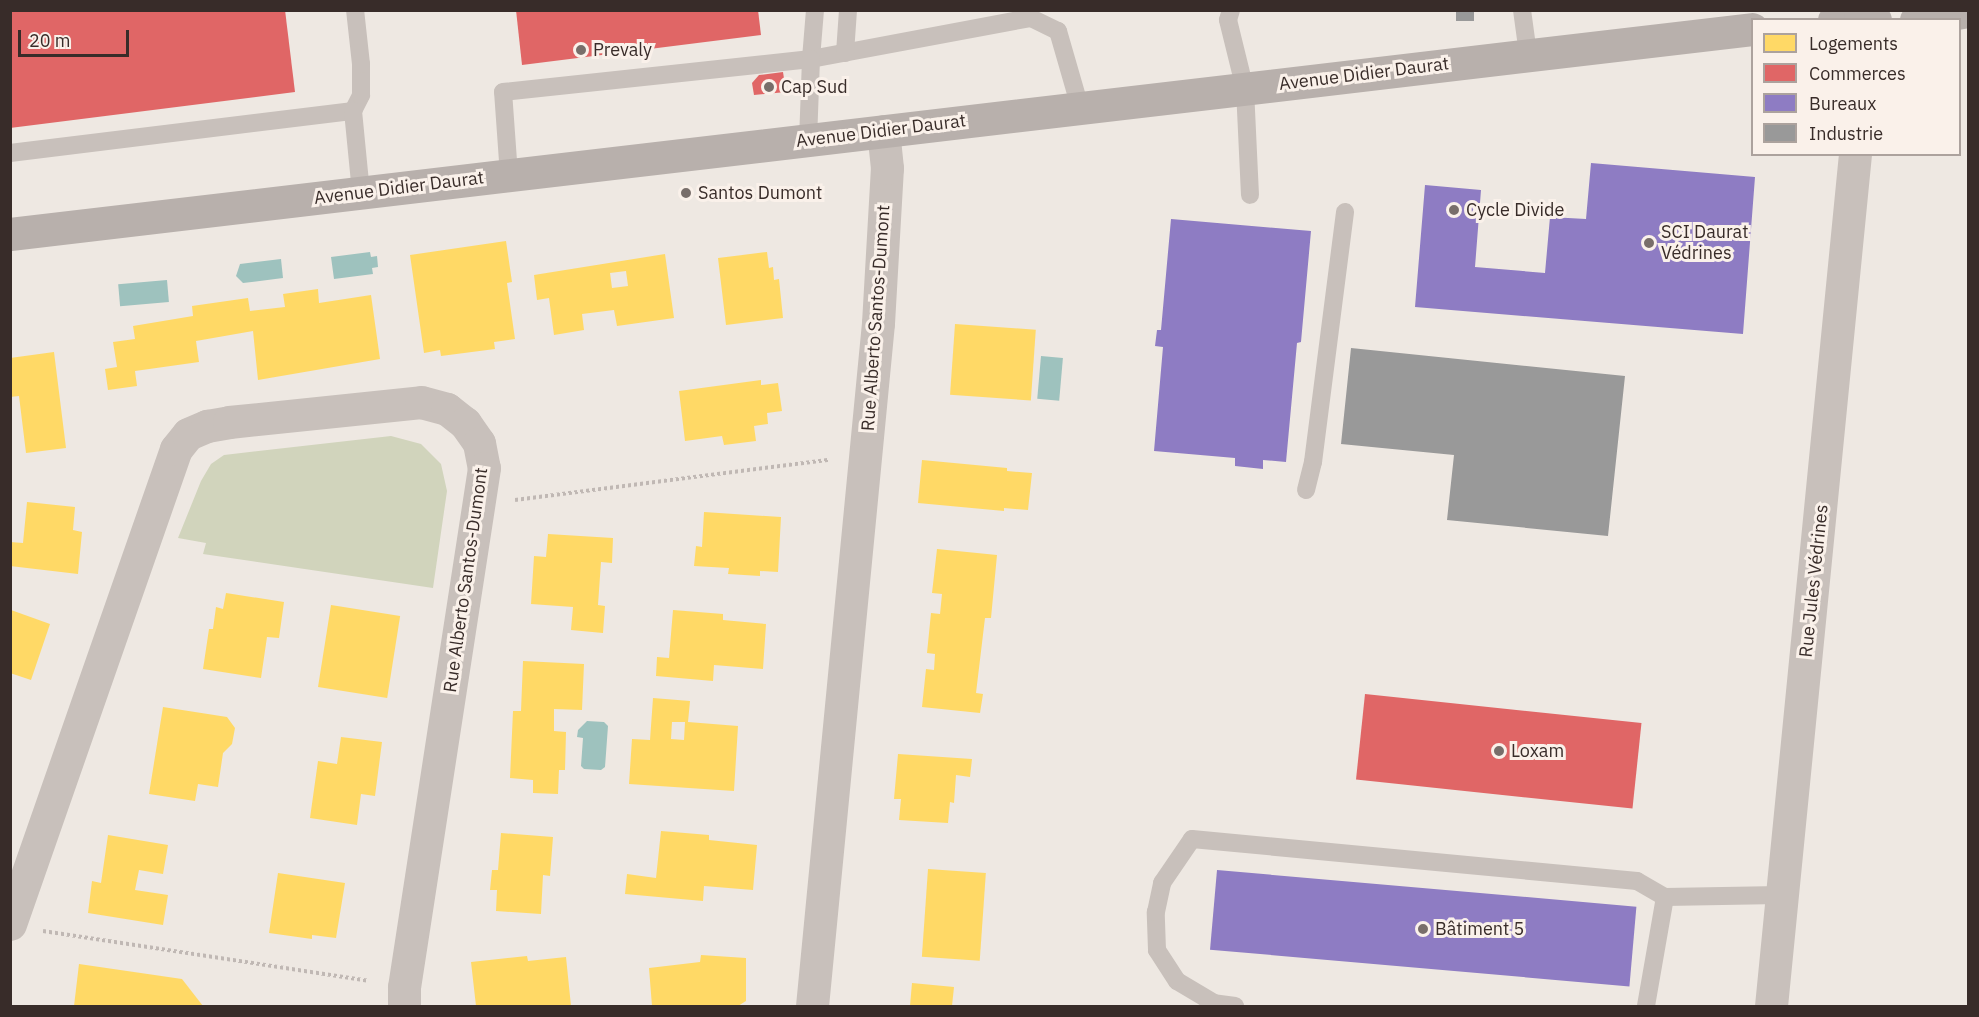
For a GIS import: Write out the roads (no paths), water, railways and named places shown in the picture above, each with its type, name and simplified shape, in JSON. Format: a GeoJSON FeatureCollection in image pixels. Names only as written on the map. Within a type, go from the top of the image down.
{"type":"FeatureCollection","features":[{"type":"Feature","properties":{"kind":"main road"},"geometry":{"type":"LineString","coordinates":[[1928,18],[1968,11]]}},
{"type":"Feature","properties":{"kind":"main road"},"geometry":{"type":"LineString","coordinates":[[1837,18],[1844,13],[1860,12],[1871,18]]}},
{"type":"Feature","properties":{"kind":"main road","name":"Avenue Didier Daurat"},"geometry":{"type":"LineString","coordinates":[[10,234],[1528,54],[1749,23]]}},
{"type":"Feature","properties":{"kind":"street","name":"Rue Alberto Santos-Dumont"},"geometry":{"type":"LineString","coordinates":[[812,1006],[878,323],[887,168],[883,131]]}},
{"type":"Feature","properties":{"kind":"street","name":"Rue Jules Védrines"},"geometry":{"type":"LineString","coordinates":[[1771,1006],[1855,156]]}},
{"type":"Feature","properties":{"kind":"street","name":"Rue Alberto Santos-Dumont"},"geometry":{"type":"LineString","coordinates":[[22,927],[176,449],[188,434],[229,422],[421,402],[447,409],[465,423],[479,443],[484,468],[404,997]]}},
{"type":"Feature","properties":{"kind":"lane"},"geometry":{"type":"LineString","coordinates":[[355,10],[361,63],[361,95],[353,111],[361,192]]}},
{"type":"Feature","properties":{"kind":"lane"},"geometry":{"type":"LineString","coordinates":[[808,140],[815,10]]}},
{"type":"Feature","properties":{"kind":"lane"},"geometry":{"type":"LineString","coordinates":[[845,53],[848,10]]}},
{"type":"Feature","properties":{"kind":"lane"},"geometry":{"type":"LineString","coordinates":[[1231,10],[1228,20],[1245,88],[1250,195]]}},
{"type":"Feature","properties":{"kind":"lane"},"geometry":{"type":"LineString","coordinates":[[1522,10],[1528,54]]}},
{"type":"Feature","properties":{"kind":"lane"},"geometry":{"type":"LineString","coordinates":[[509,175],[503,92],[811,59],[1031,18],[1058,31],[1080,107]]}},
{"type":"Feature","properties":{"kind":"lane"},"geometry":{"type":"LineString","coordinates":[[10,153],[353,111]]}},
{"type":"Feature","properties":{"kind":"lane"},"geometry":{"type":"LineString","coordinates":[[1306,490],[1314,462],[1345,212]]}},
{"type":"Feature","properties":{"kind":"lane"},"geometry":{"type":"LineString","coordinates":[[1235,1006],[1214,1003],[1177,981],[1157,950],[1156,912],[1162,883],[1192,839],[1637,880],[1665,897],[1782,896]]}},
{"type":"Feature","properties":{"kind":"lane"},"geometry":{"type":"LineString","coordinates":[[1646,1006],[1665,897]]}},
{"type":"Feature","properties":{"kind":"water"},"geometry":{"type":"Polygon","coordinates":[[[370,252],[371,257],[377,256],[378,267],[372,268],[373,274],[334,279],[331,257],[370,252]]]}},
{"type":"Feature","properties":{"kind":"water"},"geometry":{"type":"Polygon","coordinates":[[[281,259],[283,278],[243,283],[236,276],[240,264],[281,259]]]}},
{"type":"Feature","properties":{"kind":"water"},"geometry":{"type":"Polygon","coordinates":[[[167,280],[169,302],[120,306],[118,284],[167,280]]]}},
{"type":"Feature","properties":{"kind":"water"},"geometry":{"type":"Polygon","coordinates":[[[1041,356],[1063,358],[1059,401],[1037,399],[1041,356]]]}},
{"type":"Feature","properties":{"kind":"water"},"geometry":{"type":"Polygon","coordinates":[[[587,721],[604,722],[608,726],[605,767],[601,770],[584,769],[581,766],[583,738],[577,737],[578,730],[587,721]]]}},
{"type":"Feature","properties":{"kind":"place","name":"Prevaly"},"geometry":{"type":"Point","coordinates":[581,50]}},
{"type":"Feature","properties":{"kind":"place","name":"Cap Sud"},"geometry":{"type":"Point","coordinates":[769,87]}},
{"type":"Feature","properties":{"kind":"place","name":"Santos Dumont"},"geometry":{"type":"Point","coordinates":[686,193]}},
{"type":"Feature","properties":{"kind":"place","name":"Cycle Divide"},"geometry":{"type":"Point","coordinates":[1454,210]}},
{"type":"Feature","properties":{"kind":"place","name":"SCI Daurat Védrines"},"geometry":{"type":"Point","coordinates":[1649,243]}},
{"type":"Feature","properties":{"kind":"place","name":"Loxam"},"geometry":{"type":"Point","coordinates":[1499,751]}},
{"type":"Feature","properties":{"kind":"place","name":"Bâtiment 5"},"geometry":{"type":"Point","coordinates":[1423,929]}}]}
